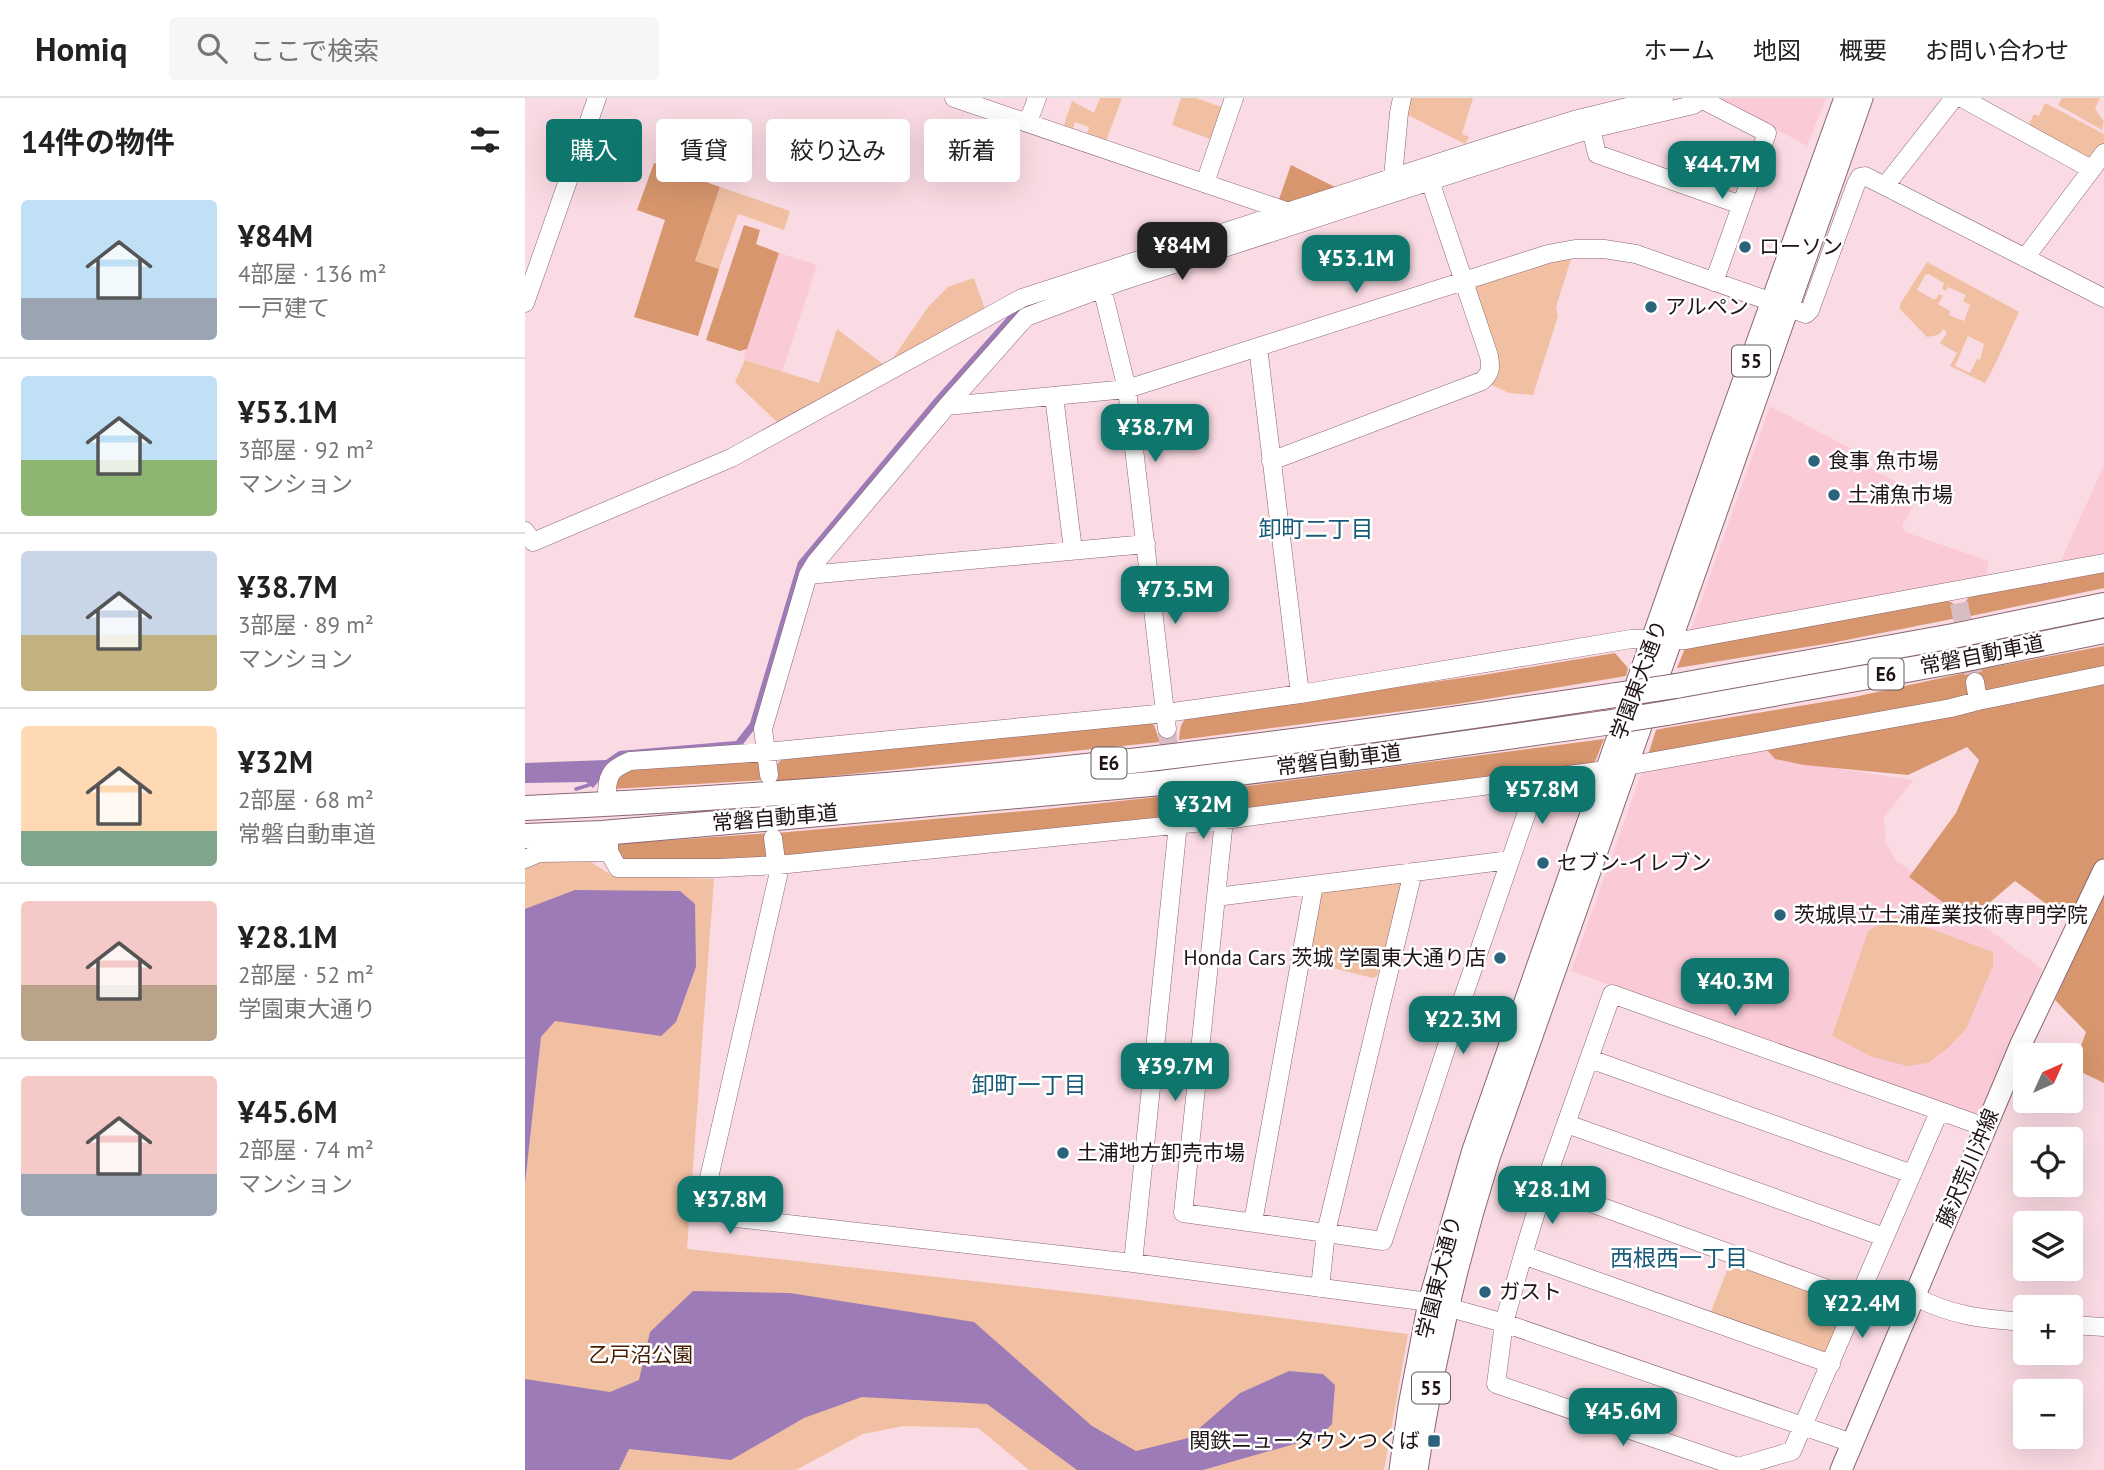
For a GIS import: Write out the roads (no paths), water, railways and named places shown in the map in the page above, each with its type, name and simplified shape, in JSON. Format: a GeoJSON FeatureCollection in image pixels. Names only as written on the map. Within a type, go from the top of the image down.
{"type":"FeatureCollection","features":[{"type":"Feature","properties":{"kind":"highway","name":"常磐自動車道"},"geometry":{"type":"LineString","coordinates":[[525,808],[603,797],[780,792],[1155,758],[1394,728],[1676,686],[1954,636],[2104,605]]}},
{"type":"Feature","properties":{"kind":"highway","name":"常磐自動車道"},"geometry":{"type":"LineString","coordinates":[[525,836],[606,842],[1161,783],[1395,753],[1667,713],[1962,660],[2104,631]]}},
{"type":"Feature","properties":{"kind":"main road","name":"学園東大通り"},"geometry":{"type":"LineString","coordinates":[[1781,306],[1845,98]]}},
{"type":"Feature","properties":{"kind":"main road","name":"学園東大通り"},"geometry":{"type":"LineString","coordinates":[[1400,1470],[1409,1406],[1438,1304],[1489,1158],[1617,768],[1725,459],[1862,98]]}},
{"type":"Feature","properties":{"kind":"main road","name":"藤沢荒川沖線"},"geometry":{"type":"LineString","coordinates":[[1841,1470],[1985,1127],[2104,870]]}},
{"type":"Feature","properties":{"kind":"main road","name":"学園東大通り"},"geometry":{"type":"LineString","coordinates":[[1417,1470],[1438,1304]]}},
{"type":"Feature","properties":{"kind":"street"},"geometry":{"type":"LineString","coordinates":[[525,303],[597,98]]}},
{"type":"Feature","properties":{"kind":"street"},"geometry":{"type":"LineString","coordinates":[[954,98],[1286,211]]}},
{"type":"Feature","properties":{"kind":"street"},"geometry":{"type":"LineString","coordinates":[[1028,122],[1037,98]]}},
{"type":"Feature","properties":{"kind":"street"},"geometry":{"type":"LineString","coordinates":[[1205,183],[1234,98]]}},
{"type":"Feature","properties":{"kind":"street"},"geometry":{"type":"LineString","coordinates":[[1393,177],[1402,98]]}},
{"type":"Feature","properties":{"kind":"street"},"geometry":{"type":"LineString","coordinates":[[525,531],[533,542],[731,458],[1022,298],[1574,120],[1664,98]]}},
{"type":"Feature","properties":{"kind":"street"},"geometry":{"type":"LineString","coordinates":[[1885,186],[1954,98]]}},
{"type":"Feature","properties":{"kind":"street"},"geometry":{"type":"LineString","coordinates":[[1962,98],[2091,169]]}},
{"type":"Feature","properties":{"kind":"street"},"geometry":{"type":"LineString","coordinates":[[769,775],[763,729],[809,575],[816,562],[1026,317],[1102,288],[1591,129],[1693,105],[1701,99],[1767,133],[1714,282]]}},
{"type":"Feature","properties":{"kind":"street"},"geometry":{"type":"LineString","coordinates":[[1591,129],[1597,154],[1741,205]]}},
{"type":"Feature","properties":{"kind":"street"},"geometry":{"type":"LineString","coordinates":[[2025,258],[2104,153]]}},
{"type":"Feature","properties":{"kind":"street"},"geometry":{"type":"LineString","coordinates":[[947,406],[1127,389],[1548,254],[1575,250],[1604,249],[1636,254],[1806,314],[1810,310],[1856,184],[1860,177],[1865,176],[2104,298]]}},
{"type":"Feature","properties":{"kind":"street"},"geometry":{"type":"LineString","coordinates":[[1271,461],[1482,381],[1488,376],[1491,368],[1489,356],[1430,181]]}},
{"type":"Feature","properties":{"kind":"street"},"geometry":{"type":"LineString","coordinates":[[1102,288],[1127,389],[1167,721]]}},
{"type":"Feature","properties":{"kind":"street"},"geometry":{"type":"LineString","coordinates":[[1258,347],[1300,694]]}},
{"type":"Feature","properties":{"kind":"street"},"geometry":{"type":"LineString","coordinates":[[1055,397],[1073,550]]}},
{"type":"Feature","properties":{"kind":"street"},"geometry":{"type":"LineString","coordinates":[[809,575],[1146,544]]}},
{"type":"Feature","properties":{"kind":"street"},"geometry":{"type":"LineString","coordinates":[[603,797],[608,777],[615,767],[630,761],[1167,721],[1300,694],[1631,639],[1700,638],[1957,597],[2104,563]]}},
{"type":"Feature","properties":{"kind":"street"},"geometry":{"type":"LineString","coordinates":[[525,859],[539,853],[606,842],[618,868],[778,865],[1224,820],[1617,768],[1951,708],[2104,675]]}},
{"type":"Feature","properties":{"kind":"street"},"geometry":{"type":"LineString","coordinates":[[1975,682],[1977,701]]}},
{"type":"Feature","properties":{"kind":"street"},"geometry":{"type":"LineString","coordinates":[[1224,820],[1183,1213],[1383,1241],[1538,780]]}},
{"type":"Feature","properties":{"kind":"street"},"geometry":{"type":"LineString","coordinates":[[1133,1263],[1178,824],[1175,804]]}},
{"type":"Feature","properties":{"kind":"street"},"geometry":{"type":"LineString","coordinates":[[773,838],[778,876],[709,1178],[707,1200],[711,1208],[736,1218],[1133,1263],[1438,1304],[1504,1323],[1852,1443]]}},
{"type":"Feature","properties":{"kind":"street"},"geometry":{"type":"LineString","coordinates":[[1216,897],[1510,860]]}},
{"type":"Feature","properties":{"kind":"street"},"geometry":{"type":"LineString","coordinates":[[1320,1288],[1326,1232],[1413,872]]}},
{"type":"Feature","properties":{"kind":"street"},"geometry":{"type":"LineString","coordinates":[[1253,1222],[1314,885]]}},
{"type":"Feature","properties":{"kind":"street"},"geometry":{"type":"LineString","coordinates":[[1939,1112],[1792,1451],[1738,1467],[1496,1384],[1504,1323],[1523,1255],[1544,1186],[1612,994],[1985,1127]]}},
{"type":"Feature","properties":{"kind":"street"},"geometry":{"type":"LineString","coordinates":[[1590,1059],[1912,1174]]}},
{"type":"Feature","properties":{"kind":"street"},"geometry":{"type":"LineString","coordinates":[[1567,1124],[1884,1237]]}},
{"type":"Feature","properties":{"kind":"street"},"geometry":{"type":"LineString","coordinates":[[1544,1186],[1858,1300]]}},
{"type":"Feature","properties":{"kind":"street"},"geometry":{"type":"LineString","coordinates":[[1523,1255],[1831,1364]]}},
{"type":"Feature","properties":{"kind":"street"},"geometry":{"type":"LineString","coordinates":[[1914,1296],[1949,1313],[2013,1321]]}},
{"type":"Feature","properties":{"kind":"street"},"geometry":{"type":"LineString","coordinates":[[2083,1326],[2104,1327]]}},
{"type":"Feature","properties":{"kind":"waterway"},"geometry":{"type":"LineString","coordinates":[[576,789],[592,782]]}},
{"type":"Feature","properties":{"kind":"tunnel"},"geometry":{"type":"LineString","coordinates":[[1959,603],[1975,682]]}},
{"type":"Feature","properties":{"kind":"tunnel"},"geometry":{"type":"LineString","coordinates":[[1167,729],[1175,804]]}},
{"type":"Feature","properties":{"kind":"place","name":"ローソン"},"geometry":{"type":"Point","coordinates":[1745,247]}},
{"type":"Feature","properties":{"kind":"place","name":"アルペン"},"geometry":{"type":"Point","coordinates":[1651,307]}},
{"type":"Feature","properties":{"kind":"place","name":"食事 魚市場"},"geometry":{"type":"Point","coordinates":[1814,461]}},
{"type":"Feature","properties":{"kind":"place","name":"土浦魚市場"},"geometry":{"type":"Point","coordinates":[1834,495]}},
{"type":"Feature","properties":{"kind":"place","name":"セブン-イレブン"},"geometry":{"type":"Point","coordinates":[1543,863]}},
{"type":"Feature","properties":{"kind":"place","name":"茨城県立土浦産業技術専門学院"},"geometry":{"type":"Point","coordinates":[1780,915]}},
{"type":"Feature","properties":{"kind":"place","name":"Honda Cars 茨城 学園東大通り店"},"geometry":{"type":"Point","coordinates":[1500,958]}},
{"type":"Feature","properties":{"kind":"place","name":"土浦地方卸売市場"},"geometry":{"type":"Point","coordinates":[1063,1153]}},
{"type":"Feature","properties":{"kind":"place","name":"ガスト"},"geometry":{"type":"Point","coordinates":[1485,1292]}},
{"type":"Feature","properties":{"kind":"place","name":"関鉄ニュータウンつくば"},"geometry":{"type":"Point","coordinates":[1434,1441]}},
{"type":"Feature","properties":{"kind":"district","name":"卸町二丁目"},"geometry":{"type":"Point","coordinates":[1316,529]}},
{"type":"Feature","properties":{"kind":"district","name":"卸町一丁目"},"geometry":{"type":"Point","coordinates":[1029,1085]}},
{"type":"Feature","properties":{"kind":"district","name":"西根西一丁目"},"geometry":{"type":"Point","coordinates":[1679,1258]}},
{"type":"Feature","properties":{"kind":"park label","name":"乙戸沼公園"},"geometry":{"type":"Point","coordinates":[641,1355]}}]}
